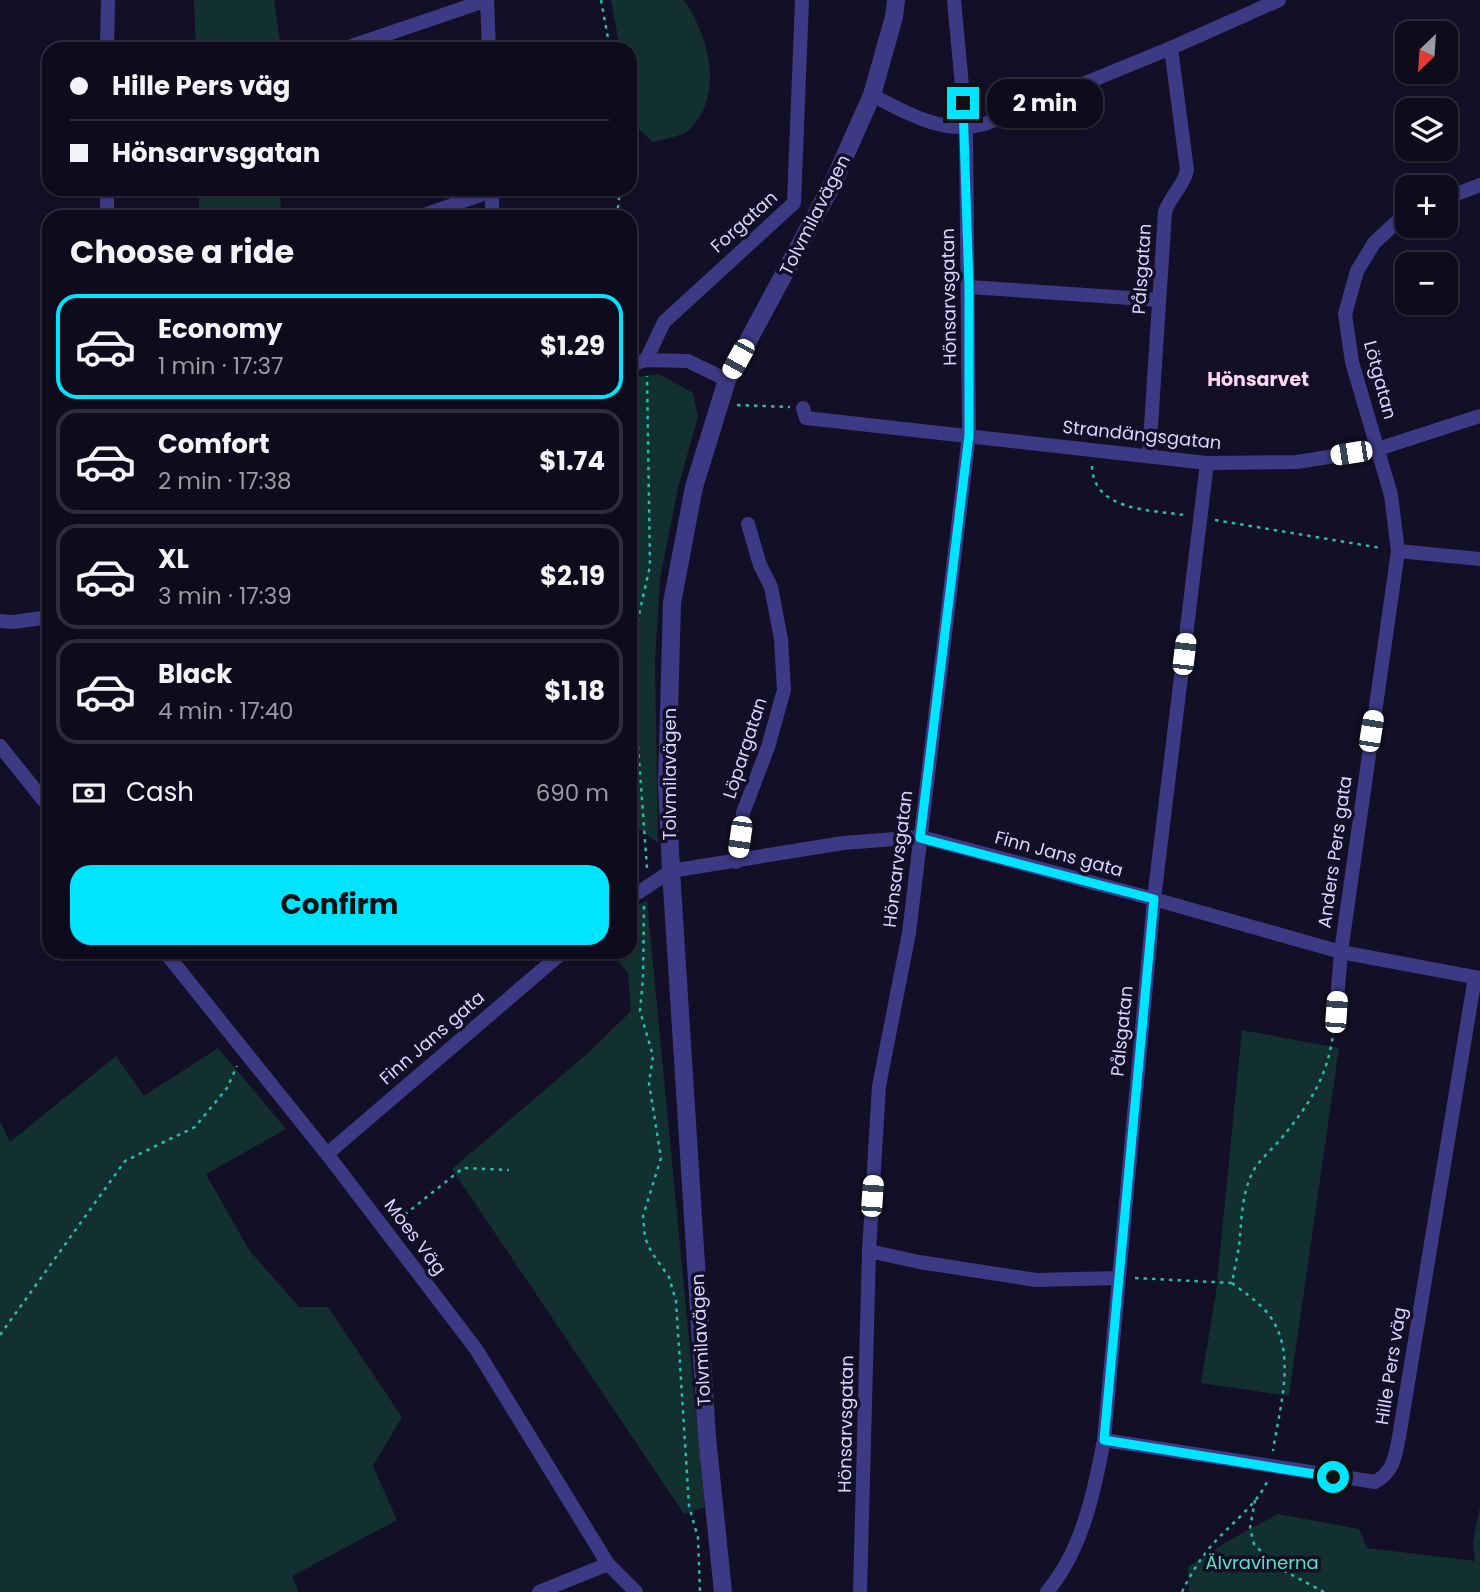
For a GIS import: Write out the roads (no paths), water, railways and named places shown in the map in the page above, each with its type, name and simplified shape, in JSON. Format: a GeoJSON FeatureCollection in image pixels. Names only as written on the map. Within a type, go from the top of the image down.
{"type":"FeatureCollection","features":[{"type":"Feature","properties":{"kind":"street"},"geometry":{"type":"LineString","coordinates":[[107,0],[107,42]]}},
{"type":"Feature","properties":{"kind":"street"},"geometry":{"type":"LineString","coordinates":[[364,42],[487,0],[489,42]]}},
{"type":"Feature","properties":{"kind":"street","name":"Forgatan"},"geometry":{"type":"LineString","coordinates":[[646,360],[664,321],[794,203],[803,0]]}},
{"type":"Feature","properties":{"kind":"street","name":"Tolvmilavägen"},"geometry":{"type":"LineString","coordinates":[[723,1592],[707,1437],[671,871],[667,783],[672,603],[694,487],[727,380],[832,185],[872,95],[894,17],[896,0]]}},
{"type":"Feature","properties":{"kind":"street","name":"Hönsarvsgatan"},"geometry":{"type":"LineString","coordinates":[[860,1592],[869,1251],[879,1086],[909,933],[969,435],[965,129],[954,0]]}},
{"type":"Feature","properties":{"kind":"street"},"geometry":{"type":"LineString","coordinates":[[872,95],[918,119],[965,129],[985,124],[1171,48],[1277,0]]}},
{"type":"Feature","properties":{"kind":"street","name":"Pålsgatan"},"geometry":{"type":"LineString","coordinates":[[1149,456],[1165,212],[1169,199],[1185,180],[1187,170],[1171,48]]}},
{"type":"Feature","properties":{"kind":"street"},"geometry":{"type":"LineString","coordinates":[[1458,193],[1480,185]]}},
{"type":"Feature","properties":{"kind":"street"},"geometry":{"type":"LineString","coordinates":[[437,210],[476,196]]}},
{"type":"Feature","properties":{"kind":"street","name":"Lötgatan"},"geometry":{"type":"LineString","coordinates":[[1378,449],[1352,362],[1345,314],[1357,271],[1374,243],[1395,224]]}},
{"type":"Feature","properties":{"kind":"street"},"geometry":{"type":"LineString","coordinates":[[969,287],[1159,300]]}},
{"type":"Feature","properties":{"kind":"street"},"geometry":{"type":"LineString","coordinates":[[637,363],[646,360],[688,361],[727,380]]}},
{"type":"Feature","properties":{"kind":"street","name":"Strandängsgatan"},"geometry":{"type":"LineString","coordinates":[[803,408],[806,418],[1207,463],[1297,462],[1378,449],[1480,416]]}},
{"type":"Feature","properties":{"kind":"street","name":"Anders Pers gata"},"geometry":{"type":"LineString","coordinates":[[1336,1012],[1341,951],[1398,551],[1391,495],[1378,449]]}},
{"type":"Feature","properties":{"kind":"street","name":"Pålsgatan"},"geometry":{"type":"LineString","coordinates":[[1047,1592],[1063,1568],[1084,1525],[1104,1440],[1154,899],[1207,463]]}},
{"type":"Feature","properties":{"kind":"street","name":"Löpargatan"},"geometry":{"type":"LineString","coordinates":[[736,862],[743,813],[768,747],[784,690],[781,639],[771,587],[760,565],[748,524]]}},
{"type":"Feature","properties":{"kind":"street"},"geometry":{"type":"LineString","coordinates":[[1398,551],[1480,559]]}},
{"type":"Feature","properties":{"kind":"street"},"geometry":{"type":"LineString","coordinates":[[0,621],[42,618]]}},
{"type":"Feature","properties":{"kind":"street"},"geometry":{"type":"LineString","coordinates":[[0,746],[42,798]]}},
{"type":"Feature","properties":{"kind":"street","name":"Finn Jans gata"},"geometry":{"type":"LineString","coordinates":[[637,894],[671,871],[843,843],[920,838],[1341,951],[1477,978]]}},
{"type":"Feature","properties":{"kind":"street","name":"Moes Väg"},"geometry":{"type":"LineString","coordinates":[[171,959],[327,1154],[476,1349],[608,1564],[636,1592]]}},
{"type":"Feature","properties":{"kind":"street","name":"Finn Jans gata"},"geometry":{"type":"LineString","coordinates":[[327,1154],[555,959]]}},
{"type":"Feature","properties":{"kind":"street","name":"Hille Pers väg"},"geometry":{"type":"LineString","coordinates":[[1104,1440],[1375,1482],[1386,1476],[1394,1466],[1477,978]]}},
{"type":"Feature","properties":{"kind":"street"},"geometry":{"type":"LineString","coordinates":[[869,1251],[919,1262],[1036,1280],[1118,1278]]}},
{"type":"Feature","properties":{"kind":"street"},"geometry":{"type":"LineString","coordinates":[[539,1592],[608,1564]]}},
{"type":"Feature","properties":{"kind":"district","name":"Hönsarvet"},"geometry":{"type":"Point","coordinates":[1258,379]}},
{"type":"Feature","properties":{"kind":"park label","name":"Älvravinerna"},"geometry":{"type":"Point","coordinates":[1262,1563]}}]}
